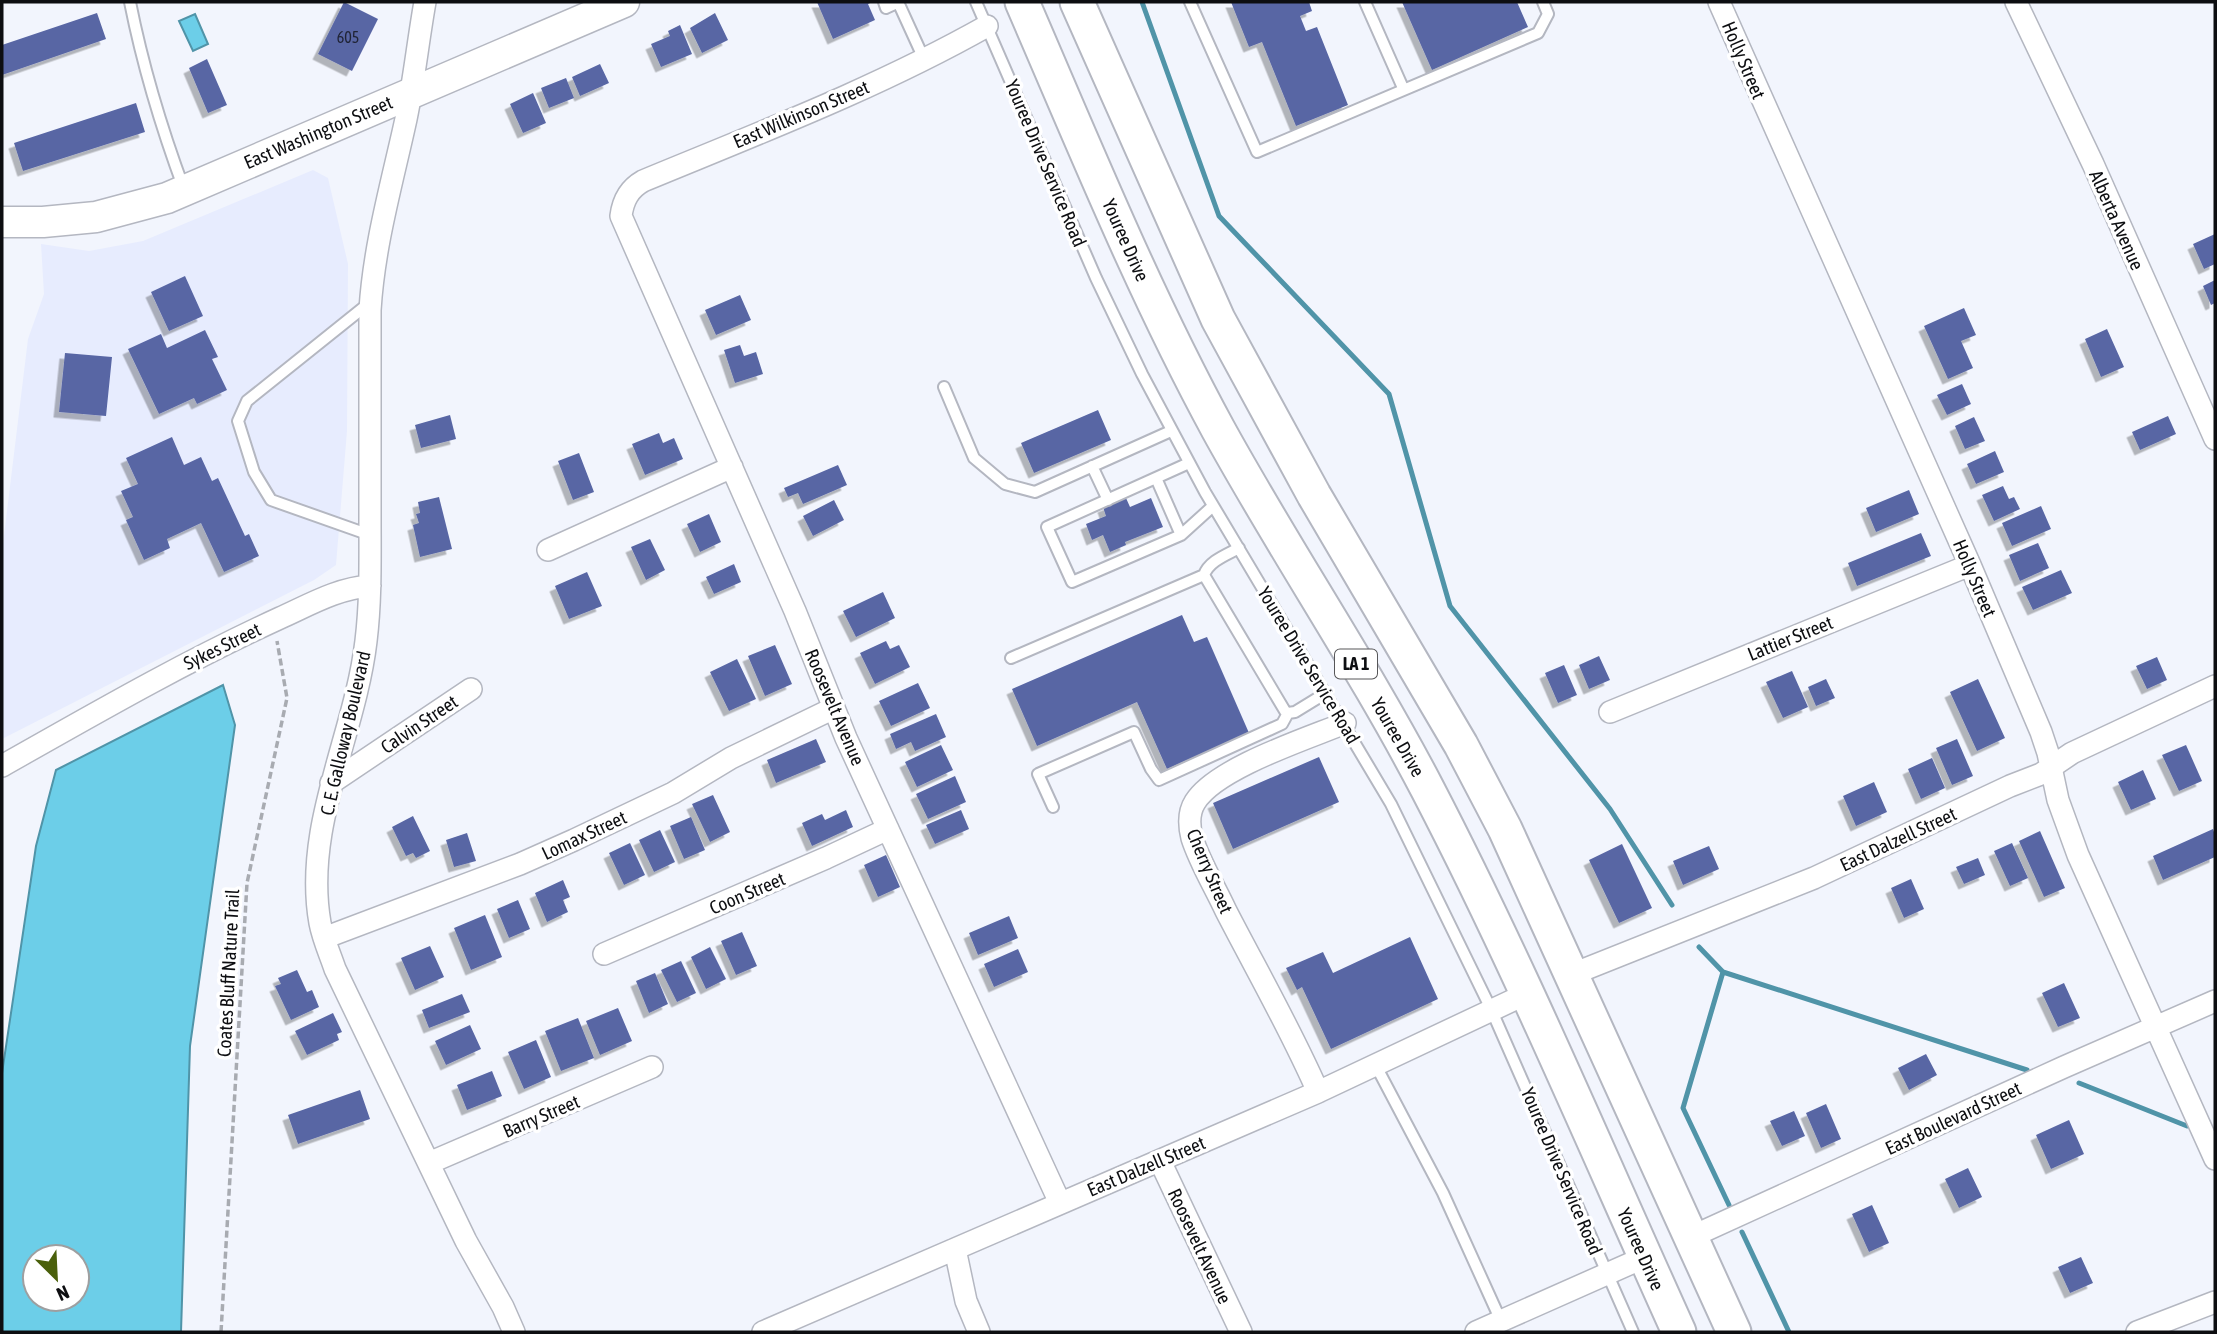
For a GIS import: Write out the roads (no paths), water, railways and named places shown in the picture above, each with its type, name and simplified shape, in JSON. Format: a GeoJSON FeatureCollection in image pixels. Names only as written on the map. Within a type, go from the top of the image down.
{"type":"FeatureCollection","features":[{"type":"Feature","properties":{"kind":"main road","name":"Youree Drive"},"geometry":{"type":"LineString","coordinates":[[1022,2],[1167,329],[1258,499],[1425,785],[1460,852],[1679,1332]]}},
{"type":"Feature","properties":{"kind":"main road","name":"LA 1"},"geometry":{"type":"LineString","coordinates":[[1077,2],[1223,330],[1314,495],[1461,745],[1505,829],[1734,1332]]}},
{"type":"Feature","properties":{"kind":"main road"},"geometry":{"type":"LineString","coordinates":[[1526,994],[1573,974]]}},
{"type":"Feature","properties":{"kind":"street","name":"C. E. Galloway Boulevard"},"geometry":{"type":"LineString","coordinates":[[425,2],[410,93],[380,228],[370,302],[370,586],[364,653],[331,783],[324,819],[317,892],[324,938],[335,969],[466,1241],[514,1332]]}},
{"type":"Feature","properties":{"kind":"street","name":"East Washington Street"},"geometry":{"type":"LineString","coordinates":[[2,222],[43,222],[96,217],[167,198],[624,2]]}},
{"type":"Feature","properties":{"kind":"street","name":"Holly Street"},"geometry":{"type":"LineString","coordinates":[[1719,2],[1970,565],[2040,732],[2058,800],[2078,855],[2215,1159]]}},
{"type":"Feature","properties":{"kind":"street","name":"Alberta Avenue"},"geometry":{"type":"LineString","coordinates":[[2016,2],[2093,164],[2215,439]]}},
{"type":"Feature","properties":{"kind":"street","name":"East Wilkinson Street"},"geometry":{"type":"LineString","coordinates":[[622,207],[631,189],[643,181],[834,102],[987,26]]}},
{"type":"Feature","properties":{"kind":"street","name":"Roosevelt Avenue"},"geometry":{"type":"LineString","coordinates":[[622,207],[624,226],[732,467],[834,708],[1060,1203]]}},
{"type":"Feature","properties":{"kind":"street"},"geometry":{"type":"LineString","coordinates":[[548,550],[732,467]]}},
{"type":"Feature","properties":{"kind":"street","name":"Lattier Street"},"geometry":{"type":"LineString","coordinates":[[1610,712],[1970,565]]}},
{"type":"Feature","properties":{"kind":"street","name":"Sykes Street"},"geometry":{"type":"LineString","coordinates":[[2,766],[211,649],[332,595],[354,587],[370,586]]}},
{"type":"Feature","properties":{"kind":"street","name":"East Dalzell Street"},"geometry":{"type":"LineString","coordinates":[[1573,974],[1814,877],[2051,768],[2072,753],[2215,686]]}},
{"type":"Feature","properties":{"kind":"street","name":"Calvin Street"},"geometry":{"type":"LineString","coordinates":[[331,783],[471,689]]}},
{"type":"Feature","properties":{"kind":"street","name":"Lomax Street"},"geometry":{"type":"LineString","coordinates":[[324,938],[520,864],[574,840],[673,793],[731,758],[834,708]]}},
{"type":"Feature","properties":{"kind":"street","name":"Cherry Street"},"geometry":{"type":"LineString","coordinates":[[1318,1092],[1300,1050],[1207,871],[1192,838],[1189,823],[1194,803],[1203,791],[1225,776],[1345,723]]}},
{"type":"Feature","properties":{"kind":"street","name":"Coon Street"},"geometry":{"type":"LineString","coordinates":[[604,954],[888,829]]}},
{"type":"Feature","properties":{"kind":"street","name":"East Dalzell Street"},"geometry":{"type":"LineString","coordinates":[[763,1332],[1318,1092],[1526,994]]}},
{"type":"Feature","properties":{"kind":"street","name":"East Boulevard Street"},"geometry":{"type":"LineString","coordinates":[[1691,1237],[2215,1001]]}},
{"type":"Feature","properties":{"kind":"street","name":"Barry Street"},"geometry":{"type":"LineString","coordinates":[[429,1163],[652,1067]]}},
{"type":"Feature","properties":{"kind":"street","name":"Roosevelt Avenue"},"geometry":{"type":"LineString","coordinates":[[1160,1160],[1241,1332]]}},
{"type":"Feature","properties":{"kind":"street"},"geometry":{"type":"LineString","coordinates":[[955,1249],[966,1301],[979,1332]]}},
{"type":"Feature","properties":{"kind":"street"},"geometry":{"type":"LineString","coordinates":[[1476,1332],[1645,1257]]}},
{"type":"Feature","properties":{"kind":"street"},"geometry":{"type":"LineString","coordinates":[[2137,1332],[2215,1302]]}},
{"type":"Feature","properties":{"kind":"lane"},"geometry":{"type":"LineString","coordinates":[[130,2],[143,66],[184,189]]}},
{"type":"Feature","properties":{"kind":"lane"},"geometry":{"type":"LineString","coordinates":[[884,2],[886,8],[898,2],[924,59]]}},
{"type":"Feature","properties":{"kind":"lane","name":"Youree Drive Service Road"},"geometry":{"type":"LineString","coordinates":[[976,2],[1096,278],[1171,431],[1391,804],[1491,1009],[1633,1332]]}},
{"type":"Feature","properties":{"kind":"lane"},"geometry":{"type":"LineString","coordinates":[[1190,2],[1256,152],[1538,33],[1548,14],[1544,2]]}},
{"type":"Feature","properties":{"kind":"lane"},"geometry":{"type":"LineString","coordinates":[[1365,2],[1403,88]]}},
{"type":"Feature","properties":{"kind":"lane"},"geometry":{"type":"LineString","coordinates":[[370,302],[247,401],[238,421],[254,472],[271,500],[370,535]]}},
{"type":"Feature","properties":{"kind":"lane"},"geometry":{"type":"LineString","coordinates":[[944,387],[974,458],[1005,484],[1035,492],[1171,431]]}},
{"type":"Feature","properties":{"kind":"lane"},"geometry":{"type":"LineString","coordinates":[[1189,463],[1047,527],[1072,582],[1181,535],[1213,506]]}},
{"type":"Feature","properties":{"kind":"lane"},"geometry":{"type":"LineString","coordinates":[[1092,466],[1108,500]]}},
{"type":"Feature","properties":{"kind":"lane"},"geometry":{"type":"LineString","coordinates":[[1156,478],[1181,535]]}},
{"type":"Feature","properties":{"kind":"lane"},"geometry":{"type":"LineString","coordinates":[[1239,548],[1215,561],[1206,568],[1204,575],[1288,713]]}},
{"type":"Feature","properties":{"kind":"lane"},"geometry":{"type":"LineString","coordinates":[[1011,659],[1204,575]]}},
{"type":"Feature","properties":{"kind":"lane"},"geometry":{"type":"LineString","coordinates":[[1288,713],[1295,712],[1326,693]]}},
{"type":"Feature","properties":{"kind":"lane"},"geometry":{"type":"LineString","coordinates":[[1053,807],[1038,774],[1134,732],[1159,780],[1283,724],[1288,713]]}},
{"type":"Feature","properties":{"kind":"lane"},"geometry":{"type":"LineString","coordinates":[[1375,1064],[1443,1194],[1501,1321]]}},
{"type":"Feature","properties":{"kind":"water"},"geometry":{"type":"Polygon","coordinates":[[[195,14],[208,44],[193,51],[179,21],[195,14]]]}},
{"type":"Feature","properties":{"kind":"water"},"geometry":{"type":"Polygon","coordinates":[[[223,685],[235,725],[190,1046],[181,1332],[2,1332],[2,1073],[36,846],[56,770],[223,685]]]}},
{"type":"Feature","properties":{"kind":"waterway"},"geometry":{"type":"LineString","coordinates":[[1142,2],[1219,216],[1389,394],[1450,606],[1610,809],[1672,905]]}},
{"type":"Feature","properties":{"kind":"waterway"},"geometry":{"type":"LineString","coordinates":[[1699,947],[1723,972],[2027,1070]]}},
{"type":"Feature","properties":{"kind":"waterway"},"geometry":{"type":"LineString","coordinates":[[1723,972],[1683,1108],[1729,1205]]}},
{"type":"Feature","properties":{"kind":"waterway"},"geometry":{"type":"LineString","coordinates":[[2079,1083],[2187,1126]]}},
{"type":"Feature","properties":{"kind":"waterway"},"geometry":{"type":"LineString","coordinates":[[1742,1232],[1789,1332]]}}]}
